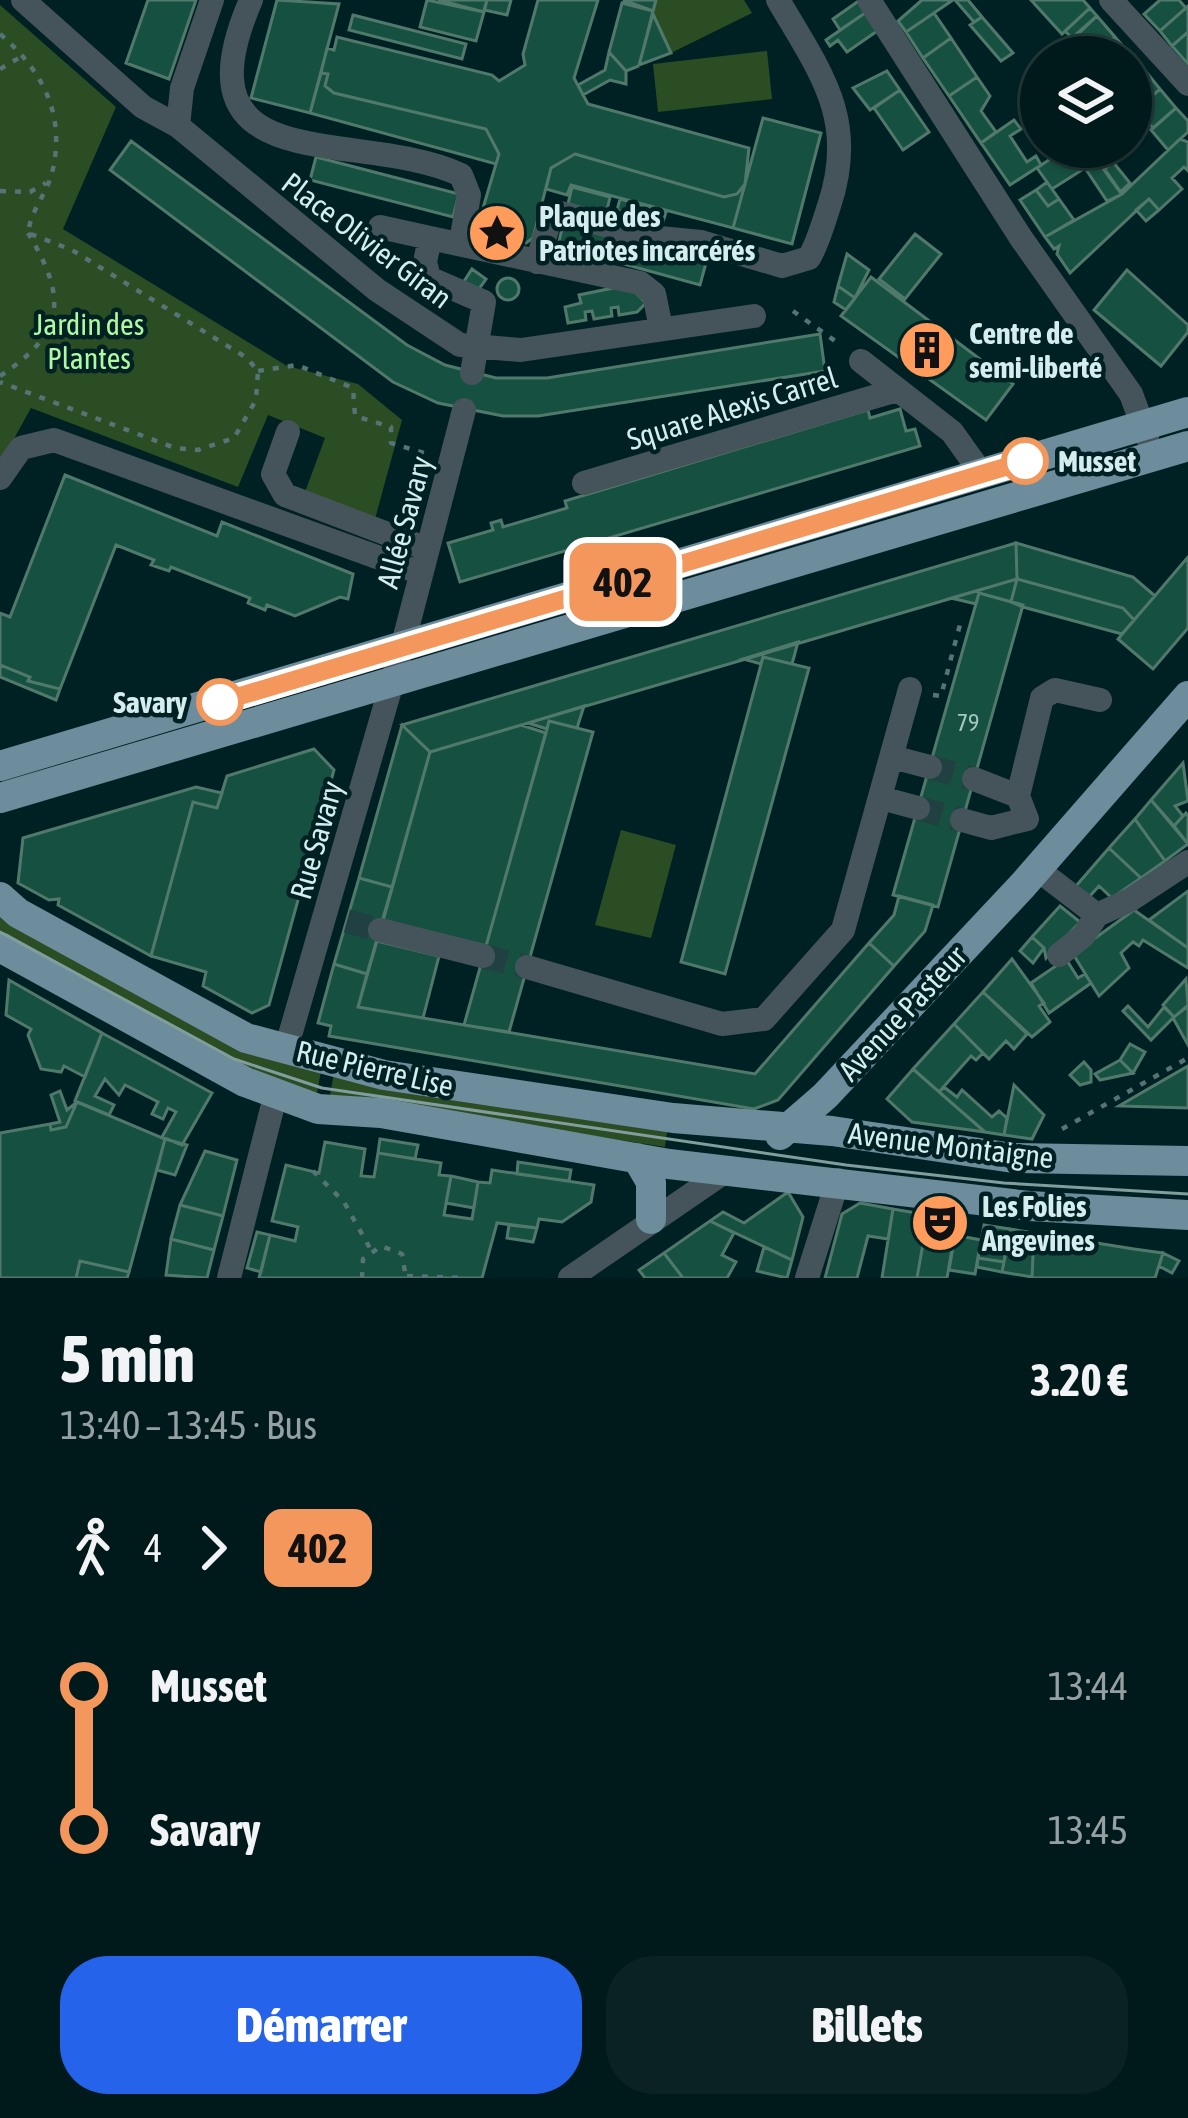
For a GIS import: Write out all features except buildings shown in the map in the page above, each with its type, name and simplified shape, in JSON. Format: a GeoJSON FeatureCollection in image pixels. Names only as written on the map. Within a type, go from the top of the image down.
{"type":"FeatureCollection","features":[{"type":"Feature","properties":{"kind":"main road"},"geometry":{"type":"LineString","coordinates":[[0,798],[392,682],[1148,440],[1188,412]]}},
{"type":"Feature","properties":{"kind":"main road"},"geometry":{"type":"LineString","coordinates":[[0,766],[982,474],[1148,440],[1188,446]]}},
{"type":"Feature","properties":{"kind":"main road","name":"Avenue Pasteur"},"geometry":{"type":"LineString","coordinates":[[730,1168],[787,1130],[1036,868],[1188,696]]}},
{"type":"Feature","properties":{"kind":"main road","name":"Rue Pierre Lise"},"geometry":{"type":"LineString","coordinates":[[0,897],[18,913],[246,1038],[384,1075],[496,1094],[787,1130]]}},
{"type":"Feature","properties":{"kind":"main road","name":"Rue Pierre Lise"},"geometry":{"type":"LineString","coordinates":[[0,946],[275,1097],[637,1158],[730,1168]]}},
{"type":"Feature","properties":{"kind":"main road","name":"Avenue Montaigne"},"geometry":{"type":"LineString","coordinates":[[787,1130],[868,1135],[1013,1158],[1188,1161]]}},
{"type":"Feature","properties":{"kind":"main road"},"geometry":{"type":"LineString","coordinates":[[637,1158],[651,1182],[651,1219]]}},
{"type":"Feature","properties":{"kind":"main road","name":"Avenue Montaigne"},"geometry":{"type":"LineString","coordinates":[[730,1168],[1029,1206],[1188,1215]]}},
{"type":"Feature","properties":{"kind":"street","name":"Place Olivier Giran"},"geometry":{"type":"LineString","coordinates":[[23,0],[143,107],[178,126],[377,290],[474,361],[754,316]]}},
{"type":"Feature","properties":{"kind":"street"},"geometry":{"type":"LineString","coordinates":[[178,126],[182,88],[212,0]]}},
{"type":"Feature","properties":{"kind":"street"},"geometry":{"type":"LineString","coordinates":[[251,0],[232,80],[243,116],[285,137],[461,175],[470,196],[461,242]]}},
{"type":"Feature","properties":{"kind":"street"},"geometry":{"type":"LineString","coordinates":[[537,262],[549,223],[561,213],[649,237],[701,242],[782,266],[808,258],[839,173],[842,137],[831,93],[778,0]]}},
{"type":"Feature","properties":{"kind":"street"},"geometry":{"type":"LineString","coordinates":[[869,0],[1021,238],[1131,394],[1148,440]]}},
{"type":"Feature","properties":{"kind":"street"},"geometry":{"type":"LineString","coordinates":[[1112,0],[1188,84]]}},
{"type":"Feature","properties":{"kind":"street"},"geometry":{"type":"LineString","coordinates":[[380,227],[649,287],[657,301],[661,328]]}},
{"type":"Feature","properties":{"kind":"street"},"geometry":{"type":"LineString","coordinates":[[430,238],[425,262],[429,278],[484,302],[474,361]]}},
{"type":"Feature","properties":{"kind":"street","name":"Square Alexis Carrel"},"geometry":{"type":"LineString","coordinates":[[860,361],[952,432],[982,474]]}},
{"type":"Feature","properties":{"kind":"street","name":"Square Alexis Carrel"},"geometry":{"type":"LineString","coordinates":[[584,483],[897,390]]}},
{"type":"Feature","properties":{"kind":"street","name":"Allée Savary"},"geometry":{"type":"LineString","coordinates":[[402,648],[464,410]]}},
{"type":"Feature","properties":{"kind":"street"},"geometry":{"type":"LineString","coordinates":[[288,432],[273,474],[285,495],[424,561]]}},
{"type":"Feature","properties":{"kind":"street"},"geometry":{"type":"LineString","coordinates":[[0,478],[21,448],[54,440],[424,561]]}},
{"type":"Feature","properties":{"kind":"street","name":"Rue Savary"},"geometry":{"type":"LineString","coordinates":[[286,1049],[336,918],[402,648]]}},
{"type":"Feature","properties":{"kind":"street"},"geometry":{"type":"LineString","coordinates":[[527,967],[691,1018],[740,1025],[764,1019],[843,931],[910,689]]}},
{"type":"Feature","properties":{"kind":"street"},"geometry":{"type":"LineString","coordinates":[[962,820],[991,828],[1023,807],[1042,698],[1055,690],[1100,700]]}},
{"type":"Feature","properties":{"kind":"street"},"geometry":{"type":"LineString","coordinates":[[892,757],[930,766]]}},
{"type":"Feature","properties":{"kind":"street"},"geometry":{"type":"LineString","coordinates":[[974,779],[1023,807],[1059,843]]}},
{"type":"Feature","properties":{"kind":"street"},"geometry":{"type":"LineString","coordinates":[[880,798],[918,808]]}},
{"type":"Feature","properties":{"kind":"street"},"geometry":{"type":"LineString","coordinates":[[1059,955],[1083,936],[1097,914],[1130,900],[1188,862]]}},
{"type":"Feature","properties":{"kind":"street"},"geometry":{"type":"LineString","coordinates":[[1036,868],[1097,914]]}},
{"type":"Feature","properties":{"kind":"street"},"geometry":{"type":"LineString","coordinates":[[380,930],[483,956]]}},
{"type":"Feature","properties":{"kind":"street"},"geometry":{"type":"LineString","coordinates":[[229,1278],[275,1097]]}},
{"type":"Feature","properties":{"kind":"street","name":"Avenue Pasteur"},"geometry":{"type":"LineString","coordinates":[[570,1278],[730,1168]]}},
{"type":"Feature","properties":{"kind":"street"},"geometry":{"type":"LineString","coordinates":[[807,1278],[838,1180]]}},
{"type":"Feature","properties":{"kind":"path"},"geometry":{"type":"LineString","coordinates":[[0,34],[25,56],[60,122],[49,181],[31,211],[28,233],[53,286],[52,330],[0,379],[148,440],[198,450],[234,438],[256,400],[258,371],[247,358],[72,250],[28,233]]}},
{"type":"Feature","properties":{"kind":"path"},"geometry":{"type":"LineString","coordinates":[[0,69],[25,56]]}},
{"type":"Feature","properties":{"kind":"path"},"geometry":{"type":"LineString","coordinates":[[0,190],[30,191],[49,181]]}},
{"type":"Feature","properties":{"kind":"path"},"geometry":{"type":"LineString","coordinates":[[794,311],[835,341]]}},
{"type":"Feature","properties":{"kind":"path"},"geometry":{"type":"LineString","coordinates":[[258,371],[297,365],[352,388],[355,416],[392,427],[391,443],[428,454]]}},
{"type":"Feature","properties":{"kind":"path"},"geometry":{"type":"LineString","coordinates":[[910,689],[941,697],[962,616]]}},
{"type":"Feature","properties":{"kind":"path"},"geometry":{"type":"LineString","coordinates":[[1056,1132],[1188,1058]]}},
{"type":"Feature","properties":{"kind":"path"},"geometry":{"type":"LineString","coordinates":[[313,1171],[344,1202],[370,1250]]}},
{"type":"Feature","properties":{"kind":"path"},"geometry":{"type":"LineString","coordinates":[[362,1278],[361,1264],[370,1250],[388,1246],[398,1250],[408,1264],[406,1277],[463,1278]]}},
{"type":"Feature","properties":{"kind":"green space"},"geometry":{"type":"Polygon","coordinates":[[[656,0],[744,0],[752,13],[671,53],[653,14],[656,0]]]}},
{"type":"Feature","properties":{"kind":"green space","name":"Jardin des Plantes"},"geometry":{"type":"Polygon","coordinates":[[[0,5],[116,107],[63,229],[287,366],[358,384],[402,420],[375,519],[305,492],[325,438],[268,415],[238,487],[31,408],[0,464],[0,5]]]}},
{"type":"Feature","properties":{"kind":"green space"},"geometry":{"type":"Polygon","coordinates":[[[767,51],[772,99],[658,112],[653,64],[767,51]]]}},
{"type":"Feature","properties":{"kind":"green space"},"geometry":{"type":"Polygon","coordinates":[[[621,830],[676,845],[651,938],[595,925],[621,830]]]}},
{"type":"Feature","properties":{"kind":"green space"},"geometry":{"type":"Polygon","coordinates":[[[0,909],[321,1071],[317,1093],[254,1074],[0,938],[0,909]]]}},
{"type":"Feature","properties":{"kind":"green space"},"geometry":{"type":"Polygon","coordinates":[[[334,1073],[668,1125],[665,1147],[330,1095],[334,1073]]]}},
{"type":"Feature","properties":{"kind":"tunnel"},"geometry":{"type":"LineString","coordinates":[[930,767],[974,779]]}},
{"type":"Feature","properties":{"kind":"tunnel"},"geometry":{"type":"LineString","coordinates":[[918,808],[962,820]]}},
{"type":"Feature","properties":{"kind":"tunnel"},"geometry":{"type":"LineString","coordinates":[[347,921],[380,930]]}},
{"type":"Feature","properties":{"kind":"tunnel"},"geometry":{"type":"LineString","coordinates":[[483,956],[527,967]]}},
{"type":"Feature","properties":{"kind":"tram line"},"geometry":{"type":"LineString","coordinates":[[0,932],[234,1059],[322,1088],[846,1165],[1004,1183],[1188,1194]]}},
{"type":"Feature","properties":{"kind":"bus line","name":"402"},"geometry":{"type":"LineString","coordinates":[[220,702],[1025,461]]}},
{"type":"Feature","properties":{"kind":"place","name":"Plaque des Patriotes incarcérés"},"geometry":{"type":"Point","coordinates":[497,233]}},
{"type":"Feature","properties":{"kind":"place","name":"Centre de semi-liberté"},"geometry":{"type":"Point","coordinates":[927,350]}},
{"type":"Feature","properties":{"kind":"place","name":"Musset"},"geometry":{"type":"Point","coordinates":[1025,461]}},
{"type":"Feature","properties":{"kind":"place","name":"Savary"},"geometry":{"type":"Point","coordinates":[220,702]}},
{"type":"Feature","properties":{"kind":"place","name":"Les Folies Angevines"},"geometry":{"type":"Point","coordinates":[940,1223]}}]}
